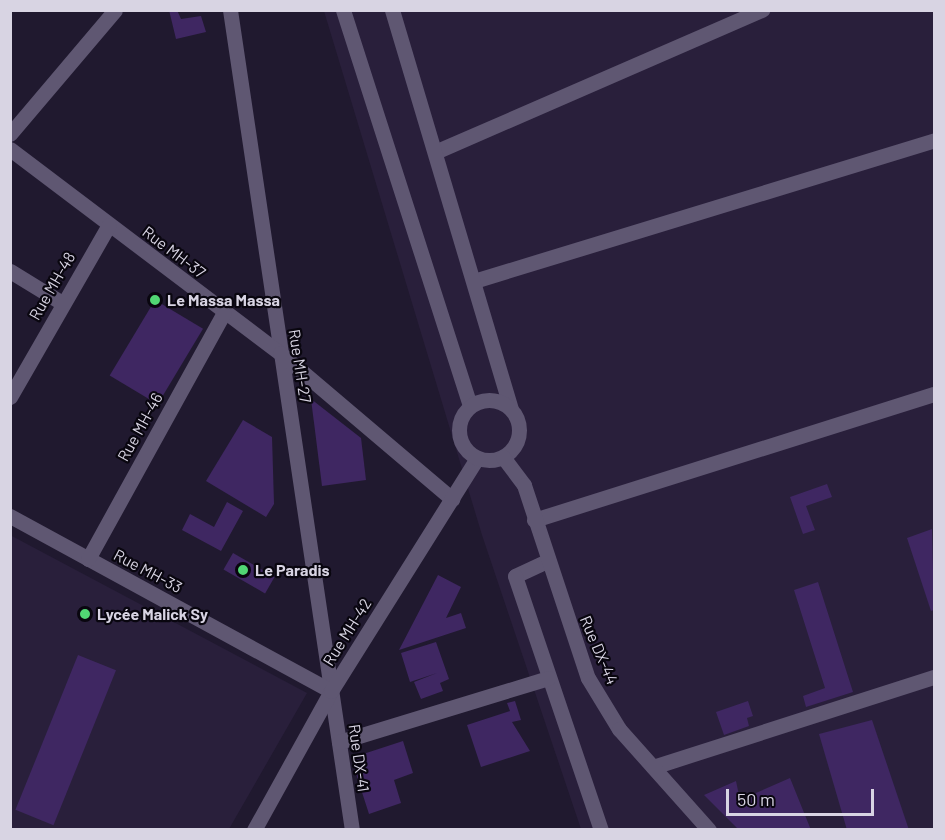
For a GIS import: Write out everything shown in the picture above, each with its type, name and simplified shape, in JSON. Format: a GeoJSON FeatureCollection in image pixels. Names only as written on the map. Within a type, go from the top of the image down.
{"type":"FeatureCollection","features":[{"type":"Feature","properties":{"kind":"street","name":"Rue MH-27"},"geometry":{"type":"LineString","coordinates":[[230,10],[331,691]]}},
{"type":"Feature","properties":{"kind":"street"},"geometry":{"type":"LineString","coordinates":[[343,10],[470,406]]}},
{"type":"Feature","properties":{"kind":"street"},"geometry":{"type":"LineString","coordinates":[[392,10],[474,281],[512,408],[520,435],[503,457],[477,458],[461,441],[459,430],[470,406],[483,400],[512,408]]}},
{"type":"Feature","properties":{"kind":"street"},"geometry":{"type":"LineString","coordinates":[[435,152],[762,10]]}},
{"type":"Feature","properties":{"kind":"street"},"geometry":{"type":"LineString","coordinates":[[10,134],[111,12]]}},
{"type":"Feature","properties":{"kind":"street"},"geometry":{"type":"LineString","coordinates":[[474,281],[934,140]]}},
{"type":"Feature","properties":{"kind":"street","name":"Rue MH-37"},"geometry":{"type":"LineString","coordinates":[[10,149],[224,313],[280,353],[453,499]]}},
{"type":"Feature","properties":{"kind":"street","name":"Rue MH-48"},"geometry":{"type":"LineString","coordinates":[[10,397],[62,303],[109,225]]}},
{"type":"Feature","properties":{"kind":"street"},"geometry":{"type":"LineString","coordinates":[[10,271],[62,303]]}},
{"type":"Feature","properties":{"kind":"street","name":"Rue MH-46"},"geometry":{"type":"LineString","coordinates":[[88,559],[224,313]]}},
{"type":"Feature","properties":{"kind":"street"},"geometry":{"type":"LineString","coordinates":[[534,520],[934,394]]}},
{"type":"Feature","properties":{"kind":"street","name":"Rue DX-44"},"geometry":{"type":"LineString","coordinates":[[503,457],[524,485],[547,561],[588,678],[620,729],[709,830]]}},
{"type":"Feature","properties":{"kind":"street","name":"Rue MH-42"},"geometry":{"type":"LineString","coordinates":[[254,830],[331,691],[477,458]]}},
{"type":"Feature","properties":{"kind":"street","name":"Rue MH-33"},"geometry":{"type":"LineString","coordinates":[[10,516],[331,691]]}},
{"type":"Feature","properties":{"kind":"street"},"geometry":{"type":"LineString","coordinates":[[547,561],[514,576],[601,830]]}},
{"type":"Feature","properties":{"kind":"street"},"geometry":{"type":"LineString","coordinates":[[653,767],[934,677]]}},
{"type":"Feature","properties":{"kind":"street"},"geometry":{"type":"LineString","coordinates":[[339,742],[548,678]]}},
{"type":"Feature","properties":{"kind":"street","name":"Rue DX-41"},"geometry":{"type":"LineString","coordinates":[[331,691],[352,830]]}},
{"type":"Feature","properties":{"kind":"shaded area"},"geometry":{"type":"Polygon","coordinates":[[[324,11],[934,11],[934,829],[581,829],[482,535],[324,11]]]}},
{"type":"Feature","properties":{"kind":"shaded area","name":"Lycée Malick Sy"},"geometry":{"type":"Polygon","coordinates":[[[10,535],[307,693],[229,829],[11,829],[10,535]]]}},
{"type":"Feature","properties":{"kind":"building"},"geometry":{"type":"Polygon","coordinates":[[[169,10],[177,10],[181,19],[201,16],[206,32],[176,39],[169,10]]]}},
{"type":"Feature","properties":{"kind":"building"},"geometry":{"type":"Polygon","coordinates":[[[155,300],[203,329],[158,404],[110,375],[155,300]]]}},
{"type":"Feature","properties":{"kind":"building"},"geometry":{"type":"Polygon","coordinates":[[[311,399],[361,438],[366,480],[322,486],[311,399]]]}},
{"type":"Feature","properties":{"kind":"building"},"geometry":{"type":"Polygon","coordinates":[[[243,420],[272,437],[274,504],[266,517],[206,481],[243,420]]]}},
{"type":"Feature","properties":{"kind":"building"},"geometry":{"type":"Polygon","coordinates":[[[827,484],[832,497],[806,506],[815,530],[803,534],[790,497],[827,484]]]}},
{"type":"Feature","properties":{"kind":"building"},"geometry":{"type":"Polygon","coordinates":[[[227,502],[243,511],[221,551],[182,530],[190,514],[214,527],[227,502]]]}},
{"type":"Feature","properties":{"kind":"building"},"geometry":{"type":"Polygon","coordinates":[[[932,529],[934,610],[931,611],[907,538],[932,529]]]}},
{"type":"Feature","properties":{"kind":"building"},"geometry":{"type":"Polygon","coordinates":[[[233,553],[275,577],[265,593],[224,569],[233,553]]]}},
{"type":"Feature","properties":{"kind":"building"},"geometry":{"type":"Polygon","coordinates":[[[438,575],[461,587],[446,618],[461,613],[466,628],[399,650],[438,575]]]}},
{"type":"Feature","properties":{"kind":"building"},"geometry":{"type":"Polygon","coordinates":[[[818,582],[853,692],[806,707],[803,696],[825,688],[794,590],[818,582]]]}},
{"type":"Feature","properties":{"kind":"building"},"geometry":{"type":"Polygon","coordinates":[[[436,642],[449,679],[440,683],[443,691],[421,699],[414,682],[437,673],[410,682],[401,653],[436,642]]]}},
{"type":"Feature","properties":{"kind":"building"},"geometry":{"type":"Polygon","coordinates":[[[78,655],[116,670],[53,825],[15,810],[78,655]]]}},
{"type":"Feature","properties":{"kind":"building"},"geometry":{"type":"Polygon","coordinates":[[[515,701],[521,720],[512,722],[530,751],[481,767],[467,725],[510,711],[507,703],[515,701]]]}},
{"type":"Feature","properties":{"kind":"building"},"geometry":{"type":"Polygon","coordinates":[[[748,701],[753,716],[747,718],[749,726],[724,735],[716,712],[748,701]]]}},
{"type":"Feature","properties":{"kind":"building"},"geometry":{"type":"Polygon","coordinates":[[[872,720],[909,830],[847,830],[819,734],[872,720]]]}},
{"type":"Feature","properties":{"kind":"building"},"geometry":{"type":"Polygon","coordinates":[[[403,741],[413,773],[394,780],[401,803],[369,814],[351,758],[403,741]]]}},
{"type":"Feature","properties":{"kind":"building"},"geometry":{"type":"Polygon","coordinates":[[[790,778],[811,830],[739,830],[704,795],[736,781],[740,800],[790,778]]]}},
{"type":"Feature","properties":{"kind":"place","name":"Le Massa Massa"},"geometry":{"type":"Point","coordinates":[155,300]}},
{"type":"Feature","properties":{"kind":"place","name":"Le Paradis"},"geometry":{"type":"Point","coordinates":[243,570]}},
{"type":"Feature","properties":{"kind":"place","name":"Lycée Malick Sy"},"geometry":{"type":"Point","coordinates":[85,614]}}]}
